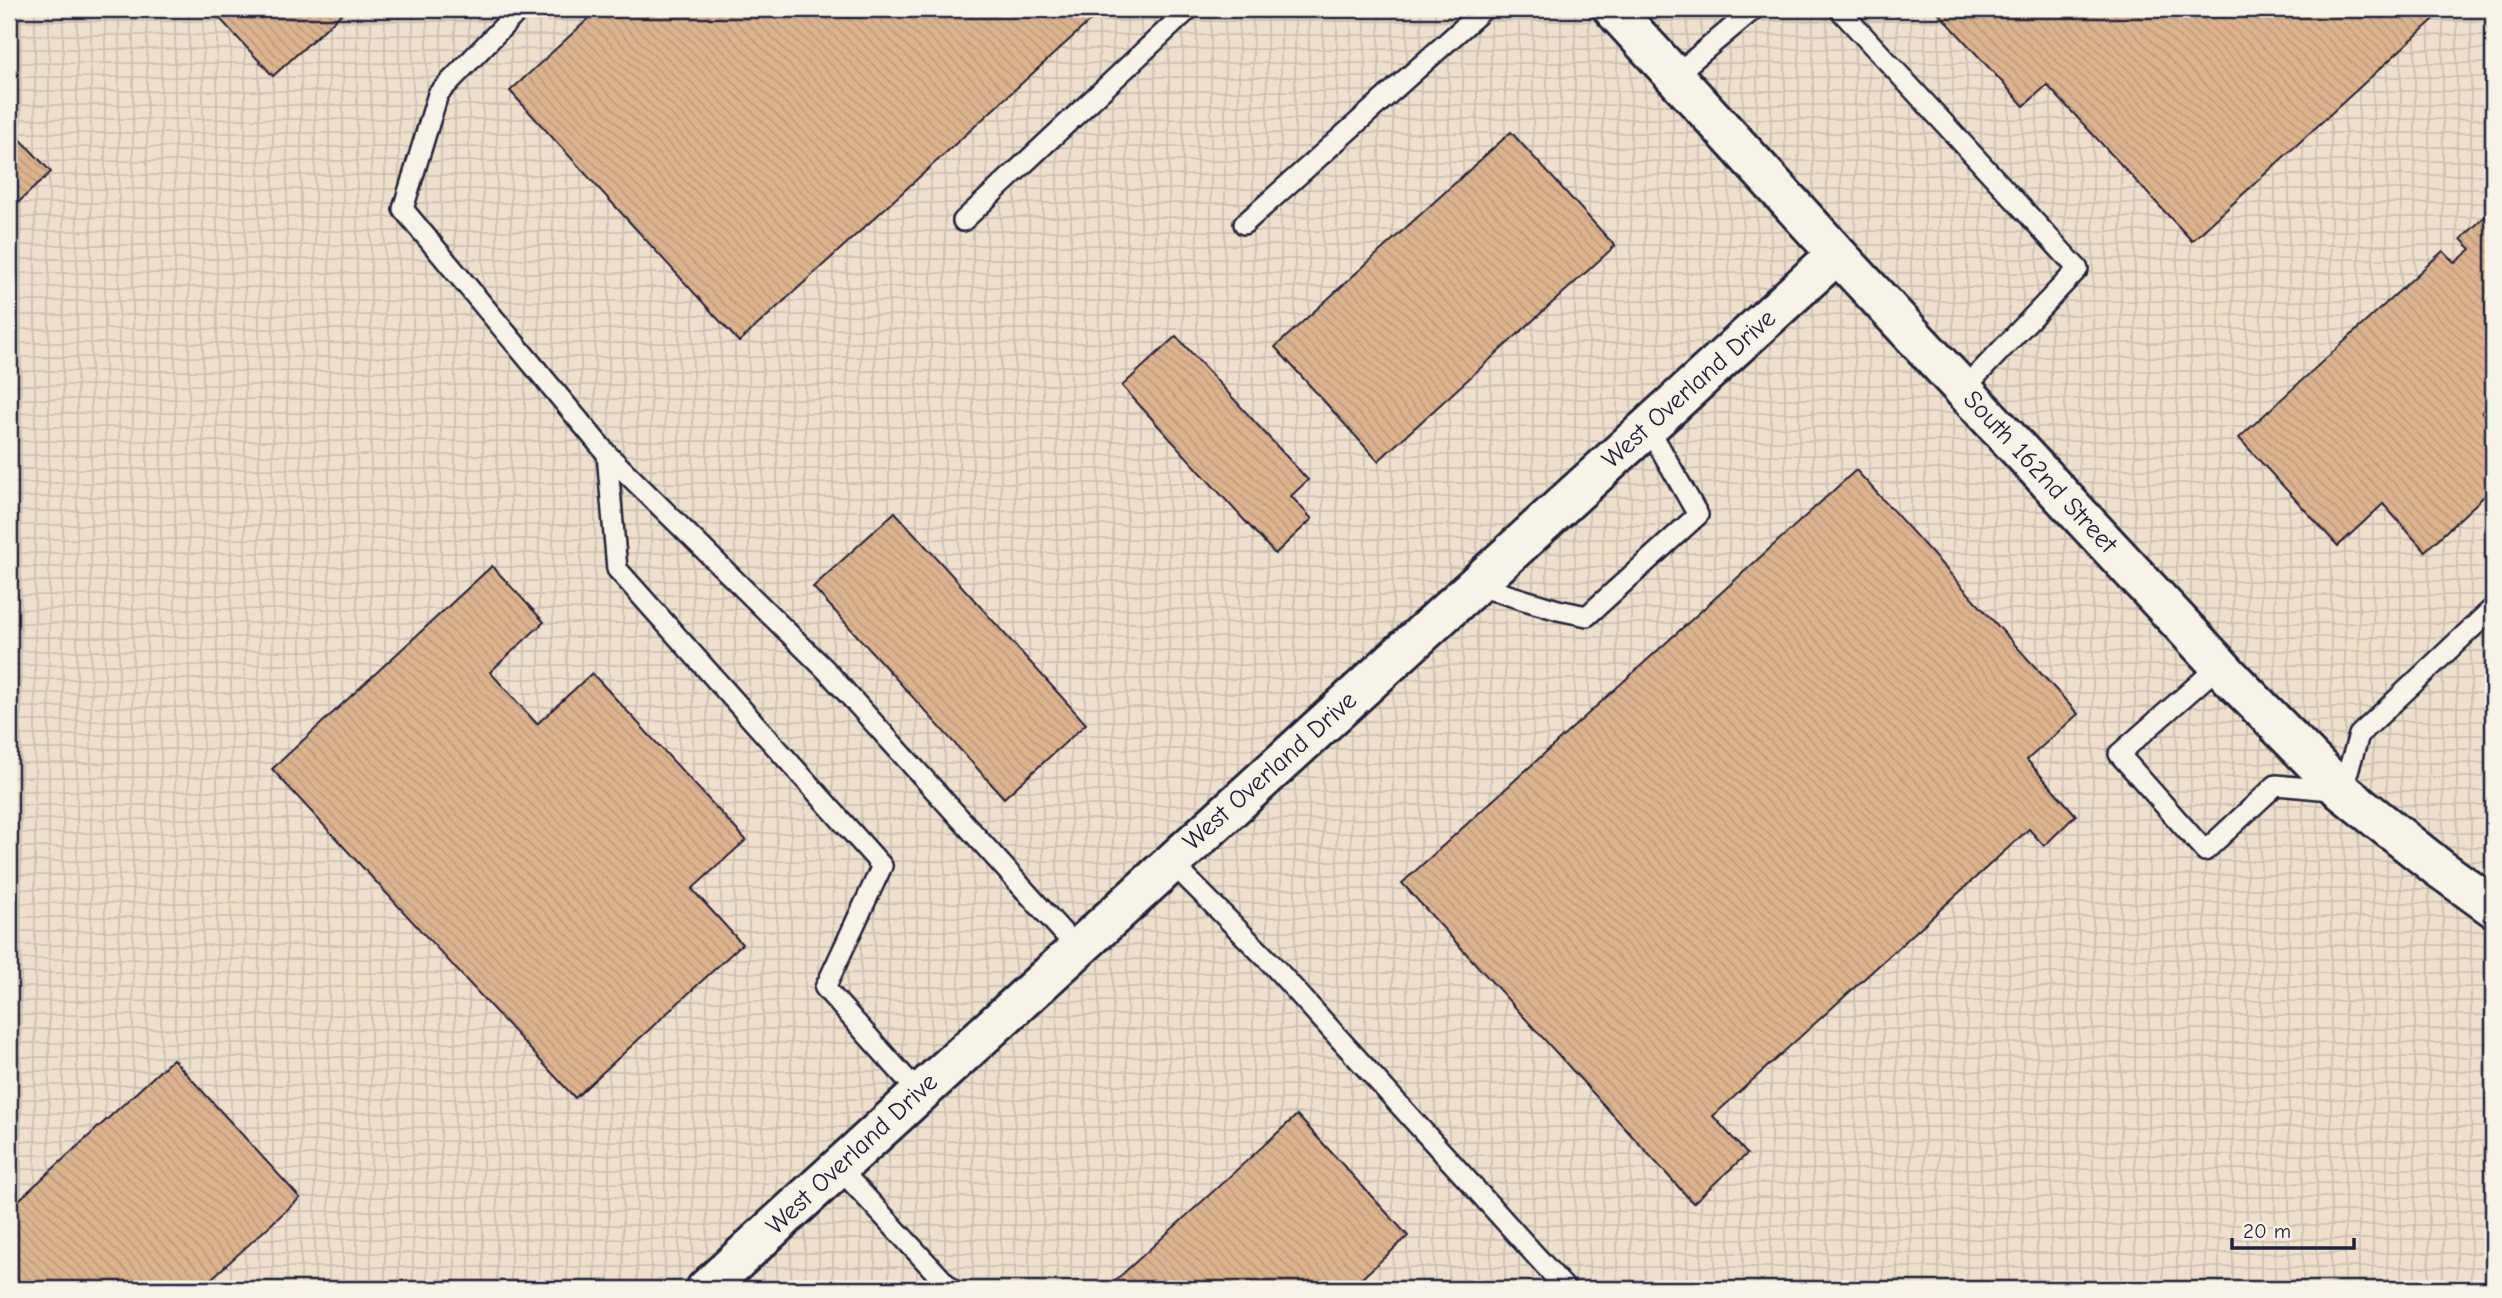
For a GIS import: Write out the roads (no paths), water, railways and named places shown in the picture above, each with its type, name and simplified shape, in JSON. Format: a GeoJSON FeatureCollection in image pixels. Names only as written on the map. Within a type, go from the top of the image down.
{"type":"FeatureCollection","features":[{"type":"Feature","properties":{"kind":"street","name":"South 162nd Street"},"geometry":{"type":"LineString","coordinates":[[1613,9],[2219,666],[2342,790],[2439,868],[2493,907]]}},
{"type":"Feature","properties":{"kind":"street","name":"West Overland Drive"},"geometry":{"type":"LineString","coordinates":[[706,1289],[1837,254]]}},
{"type":"Feature","properties":{"kind":"lane"},"geometry":{"type":"LineString","coordinates":[[520,9],[438,94],[403,209],[607,454],[826,670],[1077,948]]}},
{"type":"Feature","properties":{"kind":"lane"},"geometry":{"type":"LineString","coordinates":[[963,221],[1189,9]]}},
{"type":"Feature","properties":{"kind":"lane"},"geometry":{"type":"LineString","coordinates":[[1244,224],[1484,9]]}},
{"type":"Feature","properties":{"kind":"lane"},"geometry":{"type":"LineString","coordinates":[[1674,76],[1754,9]]}},
{"type":"Feature","properties":{"kind":"lane"},"geometry":{"type":"LineString","coordinates":[[1839,9],[2078,270],[1963,390]]}},
{"type":"Feature","properties":{"kind":"lane"},"geometry":{"type":"LineString","coordinates":[[1475,585],[1587,616],[1698,515],[1648,427]]}},
{"type":"Feature","properties":{"kind":"lane"},"geometry":{"type":"LineString","coordinates":[[607,454],[617,569],[882,866],[825,988],[919,1093]]}},
{"type":"Feature","properties":{"kind":"lane"},"geometry":{"type":"LineString","coordinates":[[2219,666],[2119,754],[2205,851],[2276,785],[2342,790],[2358,735],[2493,608]]}},
{"type":"Feature","properties":{"kind":"lane"},"geometry":{"type":"LineString","coordinates":[[1171,862],[1269,961],[1566,1289]]}},
{"type":"Feature","properties":{"kind":"lane"},"geometry":{"type":"LineString","coordinates":[[838,1167],[951,1289]]}}]}
